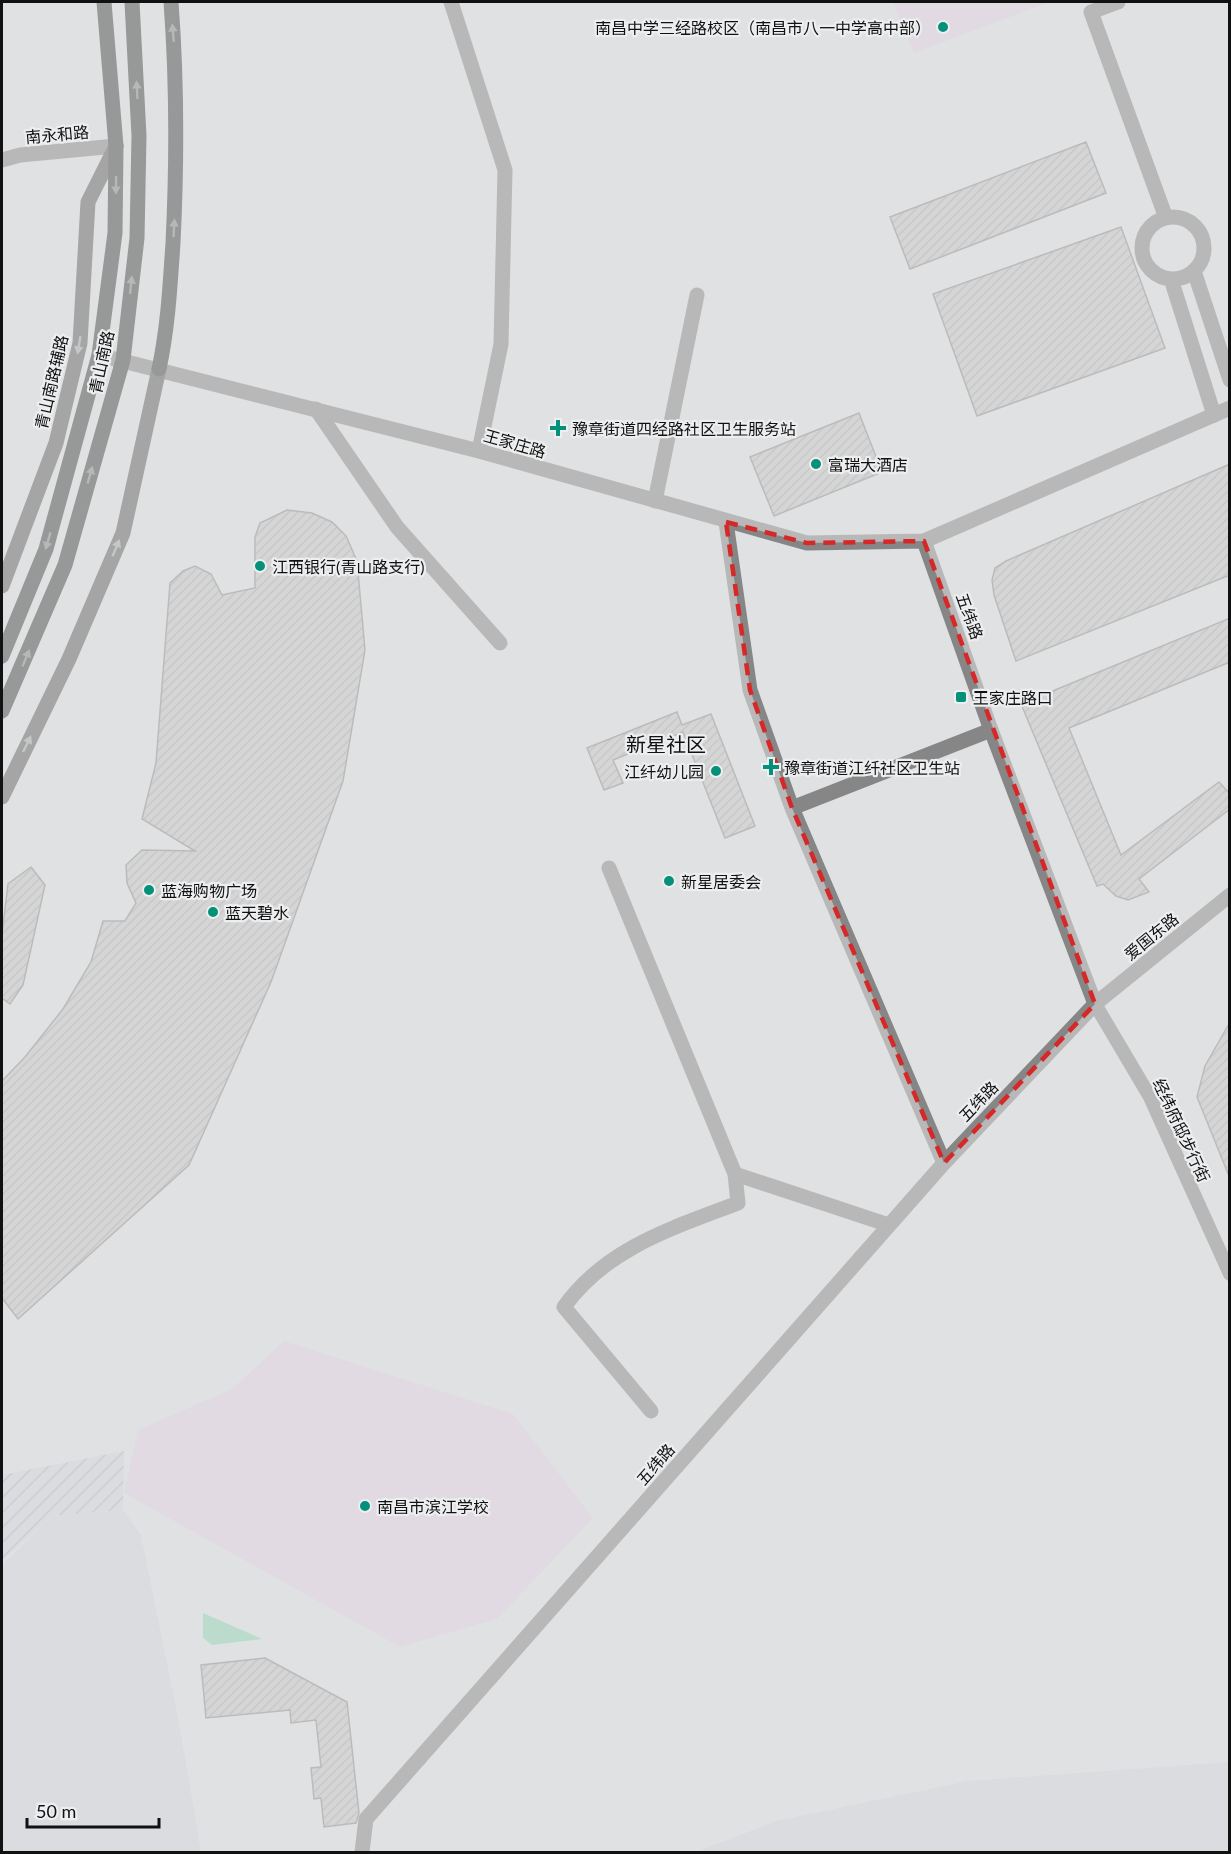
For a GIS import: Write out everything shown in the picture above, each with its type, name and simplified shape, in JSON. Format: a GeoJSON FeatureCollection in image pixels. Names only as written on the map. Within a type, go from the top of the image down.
{"type":"FeatureCollection","features":[{"type":"Feature","properties":{"kind":"main road","name":"青山南路"},"geometry":{"type":"LineString","coordinates":[[2,656],[46,549],[99,355],[115,233],[116,146],[104,2]]}},
{"type":"Feature","properties":{"kind":"main road","name":"青山南路"},"geometry":{"type":"LineString","coordinates":[[2,711],[65,565],[123,360],[136,238],[139,136],[132,2]]}},
{"type":"Feature","properties":{"kind":"main road"},"geometry":{"type":"LineString","coordinates":[[2,797],[69,660],[123,533],[168,327],[176,185],[175,55],[171,2]]}},
{"type":"Feature","properties":{"kind":"main road","name":"青山南路辅路"},"geometry":{"type":"LineString","coordinates":[[2,586],[56,443],[80,343],[88,202],[116,146]]}},
{"type":"Feature","properties":{"kind":"street"},"geometry":{"type":"LineString","coordinates":[[451,2],[505,170],[501,344],[479,451]]}},
{"type":"Feature","properties":{"kind":"street"},"geometry":{"type":"LineString","coordinates":[[1118,2],[1091,12],[1166,218]]}},
{"type":"Feature","properties":{"kind":"street","name":"南永和路"},"geometry":{"type":"LineString","coordinates":[[2,160],[20,155],[116,146]]}},
{"type":"Feature","properties":{"kind":"street"},"geometry":{"type":"LineString","coordinates":[[1166,218],[1187,220],[1202,235],[1203,257],[1194,271],[1181,279],[1171,279],[1153,272],[1142,256],[1142,246],[1149,228],[1156,220],[1166,218]]}},
{"type":"Feature","properties":{"kind":"street"},"geometry":{"type":"LineString","coordinates":[[1194,271],[1230,380]]}},
{"type":"Feature","properties":{"kind":"street"},"geometry":{"type":"LineString","coordinates":[[1171,279],[1214,415]]}},
{"type":"Feature","properties":{"kind":"street"},"geometry":{"type":"LineString","coordinates":[[655,501],[697,295]]}},
{"type":"Feature","properties":{"kind":"street","name":"王家庄路"},"geometry":{"type":"LineString","coordinates":[[99,355],[479,451],[807,543],[924,541]]}},
{"type":"Feature","properties":{"kind":"street"},"geometry":{"type":"LineString","coordinates":[[924,541],[1230,408]]}},
{"type":"Feature","properties":{"kind":"street"},"geometry":{"type":"LineString","coordinates":[[316,409],[397,527],[500,643]]}},
{"type":"Feature","properties":{"kind":"street"},"geometry":{"type":"LineString","coordinates":[[726,522],[750,690],[792,808],[944,1163]]}},
{"type":"Feature","properties":{"kind":"street","name":"五纬路"},"geometry":{"type":"LineString","coordinates":[[362,1852],[366,1819],[944,1163],[1095,1004],[991,730],[924,541]]}},
{"type":"Feature","properties":{"kind":"street"},"geometry":{"type":"LineString","coordinates":[[792,808],[991,730]]}},
{"type":"Feature","properties":{"kind":"street"},"geometry":{"type":"LineString","coordinates":[[609,868],[735,1174],[738,1203],[657,1234],[617,1255],[576,1290],[564,1307],[651,1411]]}},
{"type":"Feature","properties":{"kind":"street","name":"爱国东路"},"geometry":{"type":"LineString","coordinates":[[1095,1004],[1230,896]]}},
{"type":"Feature","properties":{"kind":"street","name":"经纬府邸步行街"},"geometry":{"type":"LineString","coordinates":[[1095,1004],[1150,1097],[1230,1274]]}},
{"type":"Feature","properties":{"kind":"street"},"geometry":{"type":"LineString","coordinates":[[735,1174],[889,1225]]}},
{"type":"Feature","properties":{"kind":"highlighted area"},"geometry":{"type":"Polygon","coordinates":[[[726,522],[807,543],[924,541],[1095,1004],[944,1163],[792,808],[750,690],[726,522]]]}},
{"type":"Feature","properties":{"kind":"shaded area","name":"南昌中学三经路校区（南昌市八一中学高中部）"},"geometry":{"type":"Polygon","coordinates":[[[893,2],[1050,2],[914,53],[893,2]]]}},
{"type":"Feature","properties":{"kind":"shaded area","name":"南昌市滨江学校"},"geometry":{"type":"Polygon","coordinates":[[[284,1341],[513,1414],[593,1518],[497,1619],[400,1647],[124,1493],[138,1430],[232,1389],[284,1341]]]}},
{"type":"Feature","properties":{"kind":"shaded area"},"geometry":{"type":"Polygon","coordinates":[[[124,1451],[123,1510],[52,1516],[2,1561],[2,1475],[124,1451]]]}},
{"type":"Feature","properties":{"kind":"shaded area"},"geometry":{"type":"Polygon","coordinates":[[[123,1510],[141,1535],[180,1728],[201,1852],[2,1852],[2,1565],[52,1516],[123,1510]]]}},
{"type":"Feature","properties":{"kind":"shaded area"},"geometry":{"type":"Polygon","coordinates":[[[1229,1762],[1229,1852],[696,1852],[776,1821],[968,1781],[1229,1762]]]}},
{"type":"Feature","properties":{"kind":"green space"},"geometry":{"type":"Polygon","coordinates":[[[203,1613],[262,1639],[212,1645],[203,1638],[203,1613]]]}},
{"type":"Feature","properties":{"kind":"building"},"geometry":{"type":"Polygon","coordinates":[[[1086,142],[1106,193],[910,269],[890,217],[1086,142]]]}},
{"type":"Feature","properties":{"kind":"building"},"geometry":{"type":"Polygon","coordinates":[[[1121,227],[1165,348],[977,416],[933,294],[1121,227]]]}},
{"type":"Feature","properties":{"kind":"building","name":"富瑞大酒店"},"geometry":{"type":"Polygon","coordinates":[[[859,413],[882,472],[774,516],[750,457],[859,413]]]}},
{"type":"Feature","properties":{"kind":"building"},"geometry":{"type":"Polygon","coordinates":[[[1230,464],[1230,575],[1016,661],[994,595],[992,580],[995,568],[1006,561],[1230,464]]]}},
{"type":"Feature","properties":{"kind":"building","name":"蓝天碧水"},"geometry":{"type":"Polygon","coordinates":[[[287,510],[312,513],[332,522],[346,536],[357,561],[365,650],[343,781],[271,982],[189,1165],[18,1319],[2,1298],[2,1081],[25,1057],[63,1009],[91,962],[103,921],[125,921],[136,903],[127,883],[126,865],[142,850],[195,851],[142,819],[156,763],[170,583],[183,571],[195,566],[211,574],[222,595],[255,588],[255,537],[260,523],[287,510]]]}},
{"type":"Feature","properties":{"kind":"building"},"geometry":{"type":"Polygon","coordinates":[[[1230,618],[1230,662],[1069,728],[1121,855],[1219,782],[1230,794],[1230,809],[1139,879],[1149,892],[1128,900],[1116,896],[1103,884],[1097,886],[1021,704],[1230,618]]]}},
{"type":"Feature","properties":{"kind":"building","name":"江纤幼儿园"},"geometry":{"type":"Polygon","coordinates":[[[677,712],[682,725],[711,714],[755,826],[725,838],[683,732],[613,760],[623,783],[604,790],[587,748],[677,712]]]}},
{"type":"Feature","properties":{"kind":"building"},"geometry":{"type":"Polygon","coordinates":[[[31,867],[45,885],[23,985],[10,1004],[2,998],[2,934],[8,884],[31,867]]]}},
{"type":"Feature","properties":{"kind":"building"},"geometry":{"type":"Polygon","coordinates":[[[1230,1022],[1229,1176],[1197,1097],[1205,1066],[1230,1022]]]}},
{"type":"Feature","properties":{"kind":"building"},"geometry":{"type":"Polygon","coordinates":[[[265,1658],[347,1702],[359,1813],[356,1823],[324,1827],[321,1798],[314,1799],[311,1768],[321,1767],[316,1720],[291,1723],[290,1710],[206,1718],[201,1665],[265,1658]]]}},
{"type":"Feature","properties":{"kind":"place","name":"南昌中学三经路校区（南昌市八一中学高中部）"},"geometry":{"type":"Point","coordinates":[943,27]}},
{"type":"Feature","properties":{"kind":"place","name":"豫章街道四经路社区卫生服务站"},"geometry":{"type":"Point","coordinates":[558,428]}},
{"type":"Feature","properties":{"kind":"place","name":"富瑞大酒店"},"geometry":{"type":"Point","coordinates":[816,464]}},
{"type":"Feature","properties":{"kind":"place","name":"江西银行(青山路支行)"},"geometry":{"type":"Point","coordinates":[260,566]}},
{"type":"Feature","properties":{"kind":"place","name":"王家庄路口"},"geometry":{"type":"Point","coordinates":[961,697]}},
{"type":"Feature","properties":{"kind":"place","name":"豫章街道江纤社区卫生站"},"geometry":{"type":"Point","coordinates":[771,767]}},
{"type":"Feature","properties":{"kind":"place","name":"江纤幼儿园"},"geometry":{"type":"Point","coordinates":[716,771]}},
{"type":"Feature","properties":{"kind":"place","name":"新星居委会"},"geometry":{"type":"Point","coordinates":[669,881]}},
{"type":"Feature","properties":{"kind":"place","name":"蓝海购物广场"},"geometry":{"type":"Point","coordinates":[149,890]}},
{"type":"Feature","properties":{"kind":"place","name":"蓝天碧水"},"geometry":{"type":"Point","coordinates":[213,912]}},
{"type":"Feature","properties":{"kind":"place","name":"南昌市滨江学校"},"geometry":{"type":"Point","coordinates":[365,1506]}},
{"type":"Feature","properties":{"kind":"district","name":"新星社区"},"geometry":{"type":"Point","coordinates":[666,744]}}]}
